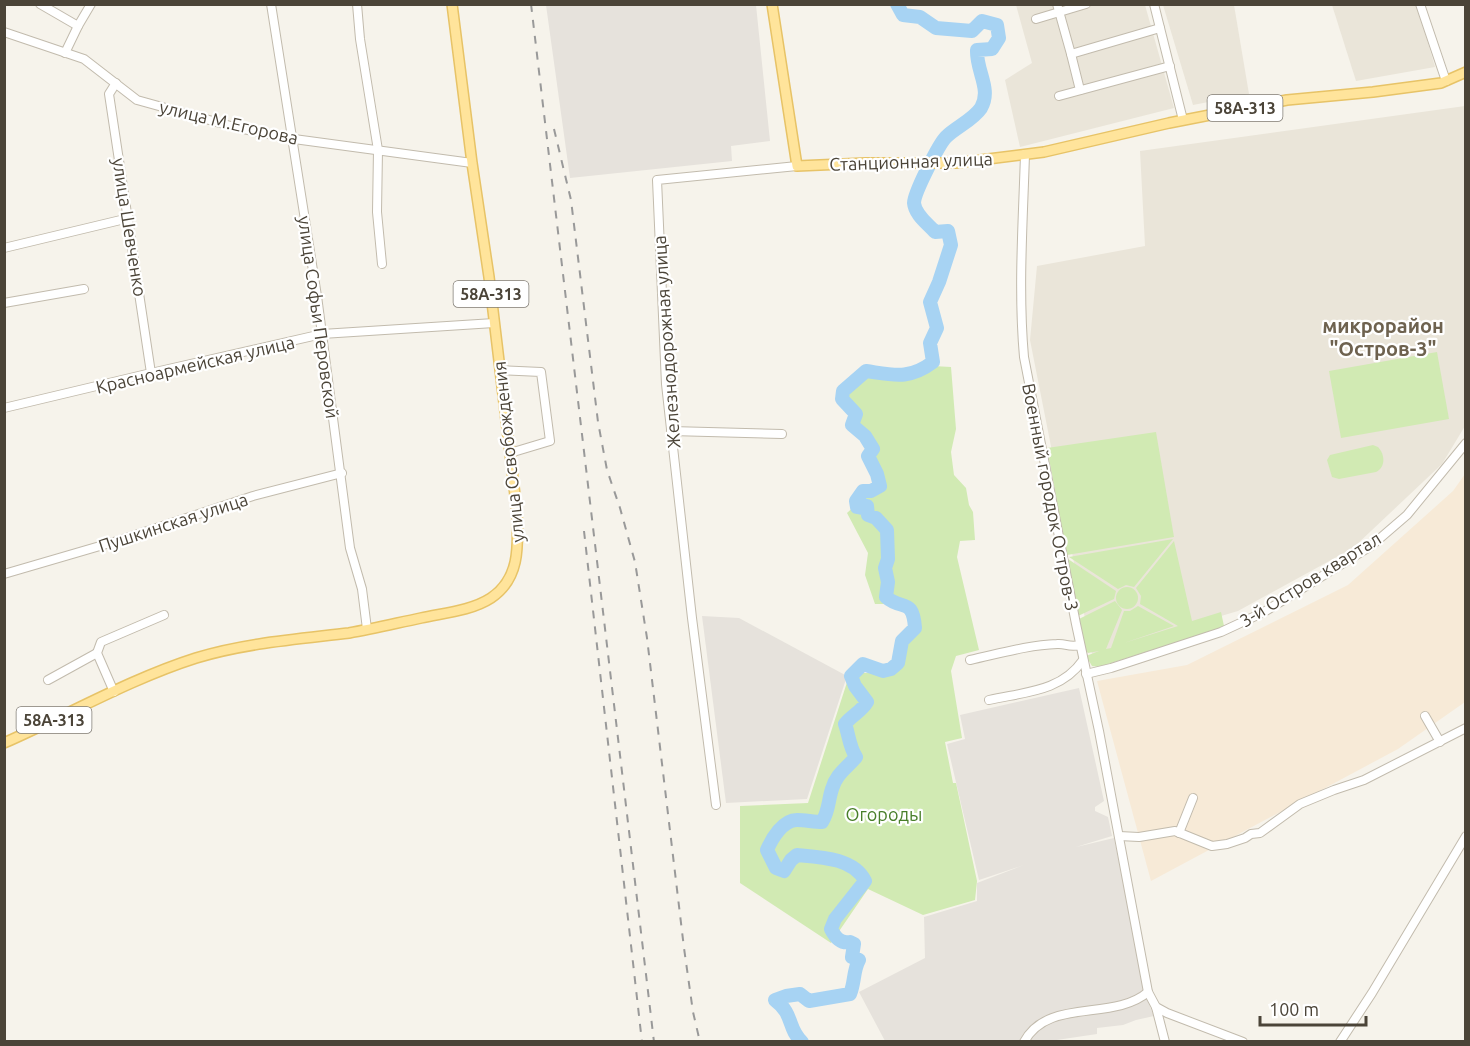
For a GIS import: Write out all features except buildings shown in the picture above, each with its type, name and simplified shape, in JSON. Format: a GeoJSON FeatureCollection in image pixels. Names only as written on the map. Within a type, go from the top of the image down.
{"type":"FeatureCollection","features":[{"type":"Feature","properties":{"kind":"main road","name":"улица Освобождения"},"geometry":{"type":"LineString","coordinates":[[4,743],[114,692],[197,658],[240,648],[367,629],[480,604],[502,589],[515,566],[518,551],[517,512],[452,4]]}},
{"type":"Feature","properties":{"kind":"main road"},"geometry":{"type":"LineString","coordinates":[[772,4],[796,166]]}},
{"type":"Feature","properties":{"kind":"main road","name":"58А-313"},"geometry":{"type":"LineString","coordinates":[[1025,154],[1044,152],[1183,120],[1287,100],[1373,92],[1446,81],[1466,72]]}},
{"type":"Feature","properties":{"kind":"main road","name":"Станционная улица"},"geometry":{"type":"LineString","coordinates":[[796,166],[956,163],[1025,154]]}},
{"type":"Feature","properties":{"kind":"street"},"geometry":{"type":"LineString","coordinates":[[40,4],[78,26]]}},
{"type":"Feature","properties":{"kind":"street"},"geometry":{"type":"LineString","coordinates":[[65,53],[91,4]]}},
{"type":"Feature","properties":{"kind":"street","name":"улица Софьи Перовской"},"geometry":{"type":"LineString","coordinates":[[271,4],[294,138],[342,473],[350,548],[362,589],[367,629]]}},
{"type":"Feature","properties":{"kind":"street"},"geometry":{"type":"LineString","coordinates":[[357,4],[360,39],[378,150],[377,212],[382,264]]}},
{"type":"Feature","properties":{"kind":"street"},"geometry":{"type":"LineString","coordinates":[[1036,19],[1058,8],[1086,4]]}},
{"type":"Feature","properties":{"kind":"street"},"geometry":{"type":"LineString","coordinates":[[1154,4],[1183,120]]}},
{"type":"Feature","properties":{"kind":"street"},"geometry":{"type":"LineString","coordinates":[[1419,4],[1446,81]]}},
{"type":"Feature","properties":{"kind":"street"},"geometry":{"type":"LineString","coordinates":[[1058,8],[1080,90]]}},
{"type":"Feature","properties":{"kind":"street"},"geometry":{"type":"LineString","coordinates":[[1071,54],[1160,28]]}},
{"type":"Feature","properties":{"kind":"street","name":"улица М.Егорова"},"geometry":{"type":"LineString","coordinates":[[4,32],[84,59],[137,100],[238,128],[472,163]]}},
{"type":"Feature","properties":{"kind":"street"},"geometry":{"type":"LineString","coordinates":[[1059,96],[1170,66]]}},
{"type":"Feature","properties":{"kind":"street","name":"улица Шевченко"},"geometry":{"type":"LineString","coordinates":[[116,83],[109,94],[151,373]]}},
{"type":"Feature","properties":{"kind":"street","name":"Военный городок Остров-3"},"geometry":{"type":"LineString","coordinates":[[1025,154],[1021,237],[1021,325],[1024,357],[1083,660],[1099,730],[1148,992],[1156,1007],[1165,1041]]}},
{"type":"Feature","properties":{"kind":"street","name":"Железнодорожная улица"},"geometry":{"type":"LineString","coordinates":[[716,805],[666,384],[657,180],[796,166]]}},
{"type":"Feature","properties":{"kind":"street"},"geometry":{"type":"LineString","coordinates":[[4,248],[129,218]]}},
{"type":"Feature","properties":{"kind":"street"},"geometry":{"type":"LineString","coordinates":[[4,303],[84,289]]}},
{"type":"Feature","properties":{"kind":"street","name":"Красноармейская улица"},"geometry":{"type":"LineString","coordinates":[[4,408],[322,334],[494,323]]}},
{"type":"Feature","properties":{"kind":"street"},"geometry":{"type":"LineString","coordinates":[[500,370],[542,372],[550,441],[510,453]]}},
{"type":"Feature","properties":{"kind":"street"},"geometry":{"type":"LineString","coordinates":[[671,431],[782,434]]}},
{"type":"Feature","properties":{"kind":"street","name":"3-й Остров квартал"},"geometry":{"type":"LineString","coordinates":[[1086,674],[1221,632],[1274,606],[1371,546],[1407,515],[1466,443]]}},
{"type":"Feature","properties":{"kind":"street","name":"Пушкинская улица"},"geometry":{"type":"LineString","coordinates":[[4,574],[117,541],[253,496],[342,473]]}},
{"type":"Feature","properties":{"kind":"street"},"geometry":{"type":"LineString","coordinates":[[48,680],[97,653],[101,642],[164,615]]}},
{"type":"Feature","properties":{"kind":"street"},"geometry":{"type":"LineString","coordinates":[[970,660],[1060,643],[1069,647],[1080,645]]}},
{"type":"Feature","properties":{"kind":"street"},"geometry":{"type":"LineString","coordinates":[[97,653],[114,692]]}},
{"type":"Feature","properties":{"kind":"street"},"geometry":{"type":"LineString","coordinates":[[989,700],[1052,687],[1076,671],[1083,660]]}},
{"type":"Feature","properties":{"kind":"street"},"geometry":{"type":"LineString","coordinates":[[1425,716],[1440,742]]}},
{"type":"Feature","properties":{"kind":"street"},"geometry":{"type":"LineString","coordinates":[[1119,836],[1138,837],[1175,831],[1212,846],[1245,838],[1251,834],[1260,833],[1300,804],[1334,789],[1365,780],[1466,728]]}},
{"type":"Feature","properties":{"kind":"street"},"geometry":{"type":"LineString","coordinates":[[1179,832],[1193,798]]}},
{"type":"Feature","properties":{"kind":"street"},"geometry":{"type":"LineString","coordinates":[[1340,1041],[1466,836]]}},
{"type":"Feature","properties":{"kind":"street"},"geometry":{"type":"LineString","coordinates":[[1024,1041],[1028,1033],[1050,1018],[1116,1007],[1141,999],[1148,992]]}},
{"type":"Feature","properties":{"kind":"street"},"geometry":{"type":"LineString","coordinates":[[1156,1007],[1244,1041]]}},
{"type":"Feature","properties":{"kind":"shaded area"},"geometry":{"type":"Polygon","coordinates":[[[546,5],[756,5],[770,141],[731,146],[732,161],[570,178],[546,5]]]}},
{"type":"Feature","properties":{"kind":"shaded area"},"geometry":{"type":"Polygon","coordinates":[[[1016,5],[1145,5],[1174,108],[1020,147],[1005,80],[1032,63],[1016,5]]]}},
{"type":"Feature","properties":{"kind":"shaded area"},"geometry":{"type":"Polygon","coordinates":[[[1163,5],[1234,5],[1249,94],[1193,105],[1163,5]]]}},
{"type":"Feature","properties":{"kind":"shaded area"},"geometry":{"type":"Polygon","coordinates":[[[1332,5],[1417,5],[1435,67],[1356,81],[1332,5]]]}},
{"type":"Feature","properties":{"kind":"shaded area"},"geometry":{"type":"Polygon","coordinates":[[[1465,106],[1465,426],[1442,464],[1353,548],[1238,611],[1092,654],[1030,340],[1037,266],[1145,246],[1140,151],[1465,106]]]}},
{"type":"Feature","properties":{"kind":"shaded area"},"geometry":{"type":"Polygon","coordinates":[[[1465,474],[1465,702],[1398,749],[1151,881],[1097,681],[1187,665],[1348,585],[1453,491],[1465,474]]]}},
{"type":"Feature","properties":{"kind":"shaded area"},"geometry":{"type":"Polygon","coordinates":[[[702,616],[739,618],[847,676],[807,799],[726,803],[702,616]]]}},
{"type":"Feature","properties":{"kind":"shaded area"},"geometry":{"type":"Polygon","coordinates":[[[1079,688],[1104,801],[1095,807],[1095,811],[1108,817],[1112,836],[1076,847],[1114,838],[1147,999],[1154,1016],[1123,1025],[1097,1028],[1097,1034],[1050,1041],[885,1041],[859,992],[925,958],[924,917],[977,901],[977,883],[1024,865],[979,880],[947,744],[965,739],[960,715],[1079,688]]]}},
{"type":"Feature","properties":{"kind":"green space"},"geometry":{"type":"Polygon","coordinates":[[[1437,352],[1449,419],[1341,438],[1329,371],[1437,352]]]}},
{"type":"Feature","properties":{"kind":"green space","name":"Огороды"},"geometry":{"type":"Polygon","coordinates":[[[933,366],[951,367],[956,429],[951,452],[954,475],[966,488],[969,505],[973,512],[975,540],[960,541],[957,557],[979,650],[956,656],[951,671],[962,738],[945,742],[977,881],[975,900],[923,915],[868,889],[831,943],[740,883],[740,806],[808,803],[850,673],[891,673],[900,665],[905,644],[920,626],[916,610],[910,604],[875,604],[865,575],[868,553],[847,513],[862,499],[885,486],[874,457],[877,447],[856,424],[859,414],[846,397],[846,391],[862,377],[870,374],[911,377],[933,366]]]}},
{"type":"Feature","properties":{"kind":"green space"},"geometry":{"type":"Polygon","coordinates":[[[1156,432],[1174,537],[1067,555],[1047,448],[1156,432]]]}},
{"type":"Feature","properties":{"kind":"green space"},"geometry":{"type":"Polygon","coordinates":[[[1373,445],[1378,447],[1383,457],[1383,464],[1379,470],[1339,479],[1332,477],[1327,460],[1330,455],[1373,445]]]}},
{"type":"Feature","properties":{"kind":"green space"},"geometry":{"type":"Polygon","coordinates":[[[1173,539],[1134,587],[1126,585],[1118,589],[1069,557],[1173,539]]]}},
{"type":"Feature","properties":{"kind":"green space"},"geometry":{"type":"Polygon","coordinates":[[[1174,541],[1192,621],[1221,612],[1224,626],[1198,640],[1158,648],[1099,667],[1092,666],[1086,656],[1099,651],[1088,653],[1086,651],[1079,619],[1115,601],[1122,610],[1106,649],[1111,648],[1124,611],[1130,611],[1138,606],[1174,626],[1124,643],[1178,626],[1140,604],[1141,596],[1136,588],[1174,541]]]}},
{"type":"Feature","properties":{"kind":"green space"},"geometry":{"type":"Polygon","coordinates":[[[1068,559],[1116,591],[1114,599],[1078,616],[1068,559]]]}},
{"type":"Feature","properties":{"kind":"green space"},"geometry":{"type":"Polygon","coordinates":[[[1127,587],[1135,590],[1138,598],[1135,606],[1127,609],[1119,606],[1116,598],[1119,590],[1127,587]]]}},
{"type":"Feature","properties":{"kind":"waterway"},"geometry":{"type":"LineString","coordinates":[[802,1042],[794,1032],[785,1011],[775,1000],[800,994],[809,1001],[850,994],[859,960],[852,957],[854,944],[841,941],[831,929],[835,919],[865,881],[860,873],[845,863],[816,857],[797,855],[784,871],[776,868],[767,850],[775,835],[787,823],[797,820],[822,822],[836,779],[856,757],[850,745],[845,724],[867,702],[855,686],[851,676],[863,664],[883,671],[891,669],[898,663],[902,641],[915,628],[914,618],[909,608],[886,597],[887,530],[876,518],[868,515],[867,506],[857,507],[856,501],[863,491],[871,491],[880,486],[868,456],[873,449],[865,436],[852,425],[856,414],[842,399],[843,391],[866,371],[893,375],[909,374],[933,362],[930,343],[937,328],[930,302],[951,245],[948,231],[935,232],[919,215],[914,203],[915,198],[927,169],[943,141],[981,108],[985,94],[977,50],[992,49],[999,38],[997,25],[982,21],[972,31],[936,28],[920,17],[903,15],[897,4]]}},
{"type":"Feature","properties":{"kind":"railway"},"geometry":{"type":"LineString","coordinates":[[531,4],[654,1042]]}},
{"type":"Feature","properties":{"kind":"railway"},"geometry":{"type":"LineString","coordinates":[[554,129],[571,200],[598,422],[607,470],[635,562],[647,638],[684,948],[693,1012],[700,1042]]}},
{"type":"Feature","properties":{"kind":"railway"},"geometry":{"type":"LineString","coordinates":[[584,531],[642,1042]]}},
{"type":"Feature","properties":{"kind":"district","name":"микрорайон \"Остров-3\""},"geometry":{"type":"Point","coordinates":[1383,336]}}]}
